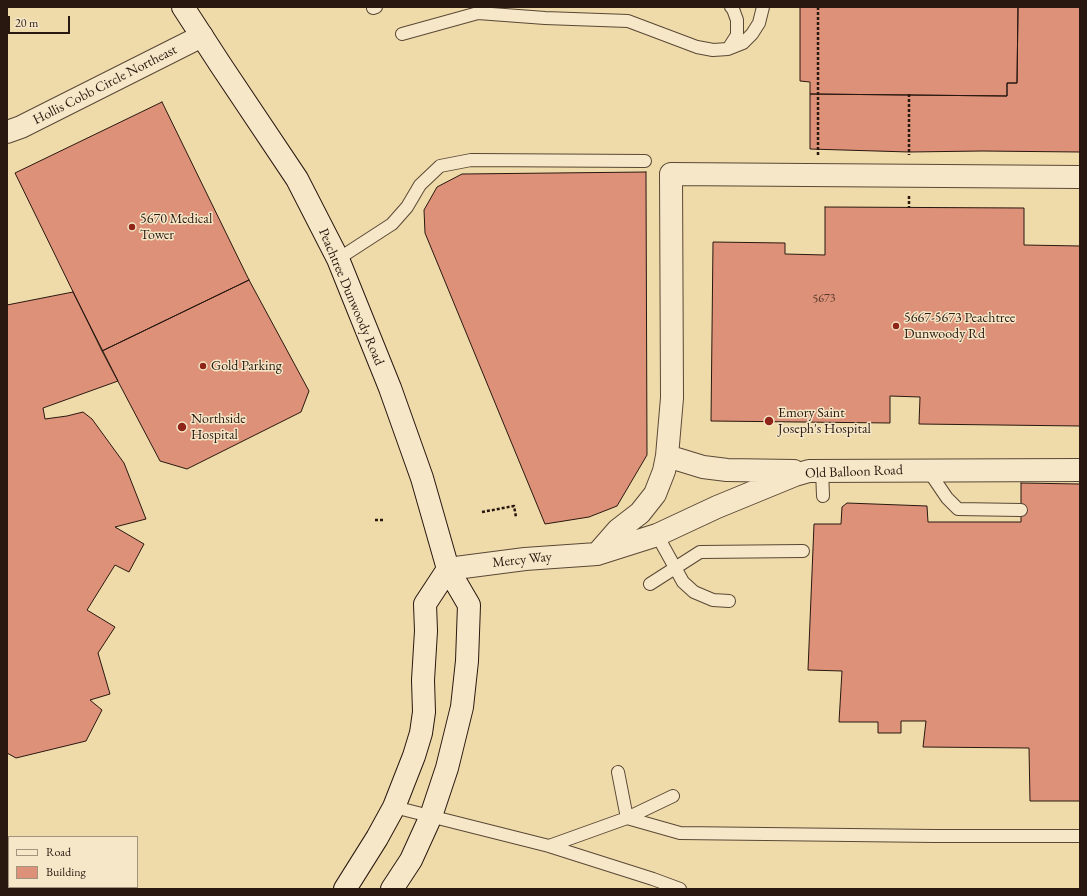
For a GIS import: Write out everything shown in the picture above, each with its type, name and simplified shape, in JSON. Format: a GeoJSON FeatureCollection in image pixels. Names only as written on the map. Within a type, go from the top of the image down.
{"type":"FeatureCollection","features":[{"type":"Feature","properties":{"kind":"street","name":"Peachtree Dunwoody Road"},"geometry":{"type":"LineString","coordinates":[[183,7],[297,179],[338,260],[390,388],[422,478],[448,569],[469,605],[467,661],[462,707],[447,768],[431,816],[410,860],[392,889]]}},
{"type":"Feature","properties":{"kind":"street","name":"Hollis Cobb Circle Northeast"},"geometry":{"type":"LineString","coordinates":[[7,132],[21,127],[202,36]]}},
{"type":"Feature","properties":{"kind":"street"},"geometry":{"type":"LineString","coordinates":[[597,554],[618,530],[640,513],[655,494],[668,456],[672,398],[671,174],[1080,177]]}},
{"type":"Feature","properties":{"kind":"street"},"geometry":{"type":"LineString","coordinates":[[668,456],[703,467],[727,470],[816,471]]}},
{"type":"Feature","properties":{"kind":"street","name":"Old Balloon Road"},"geometry":{"type":"LineString","coordinates":[[597,554],[657,535],[717,507],[795,475],[816,471],[1080,470]]}},
{"type":"Feature","properties":{"kind":"street","name":"Mercy Way"},"geometry":{"type":"LineString","coordinates":[[448,569],[524,559],[597,554]]}},
{"type":"Feature","properties":{"kind":"street"},"geometry":{"type":"LineString","coordinates":[[345,889],[377,838],[394,807],[414,756],[421,733],[424,712],[423,680],[426,631],[425,604],[448,569]]}},
{"type":"Feature","properties":{"kind":"lane"},"geometry":{"type":"LineString","coordinates":[[728,49],[737,35],[737,20],[731,7]]}},
{"type":"Feature","properties":{"kind":"lane"},"geometry":{"type":"LineString","coordinates":[[402,34],[478,13],[545,18],[628,20],[697,47],[713,50],[728,49],[743,43],[752,34],[759,23],[762,7]]}},
{"type":"Feature","properties":{"kind":"lane"},"geometry":{"type":"LineString","coordinates":[[338,260],[392,224],[407,208],[420,185],[440,166],[471,160],[623,166],[645,161]]}},
{"type":"Feature","properties":{"kind":"lane"},"geometry":{"type":"LineString","coordinates":[[928,470],[947,498],[958,509],[1021,510]]}},
{"type":"Feature","properties":{"kind":"lane"},"geometry":{"type":"LineString","coordinates":[[816,471],[823,496]]}},
{"type":"Feature","properties":{"kind":"lane"},"geometry":{"type":"LineString","coordinates":[[657,535],[683,582],[694,592],[713,600],[729,601]]}},
{"type":"Feature","properties":{"kind":"lane"},"geometry":{"type":"LineString","coordinates":[[650,584],[700,552],[803,551]]}},
{"type":"Feature","properties":{"kind":"lane"},"geometry":{"type":"LineString","coordinates":[[618,772],[627,818]]}},
{"type":"Feature","properties":{"kind":"lane"},"geometry":{"type":"LineString","coordinates":[[550,846],[627,818],[673,796]]}},
{"type":"Feature","properties":{"kind":"lane"},"geometry":{"type":"LineString","coordinates":[[394,807],[550,846],[680,889]]}},
{"type":"Feature","properties":{"kind":"lane"},"geometry":{"type":"LineString","coordinates":[[627,818],[680,833],[1080,836]]}},
{"type":"Feature","properties":{"kind":"path"},"geometry":{"type":"LineString","coordinates":[[818,7],[818,176]]}},
{"type":"Feature","properties":{"kind":"path"},"geometry":{"type":"LineString","coordinates":[[909,94],[909,208]]}},
{"type":"Feature","properties":{"kind":"path"},"geometry":{"type":"LineString","coordinates":[[482,512],[514,506],[516,517]]}},
{"type":"Feature","properties":{"kind":"path"},"geometry":{"type":"LineString","coordinates":[[375,520],[385,520]]}},
{"type":"Feature","properties":{"kind":"building"},"geometry":{"type":"Polygon","coordinates":[[[800,7],[1018,7],[1017,83],[1007,83],[1007,96],[810,94],[810,82],[800,81],[800,7]]]}},
{"type":"Feature","properties":{"kind":"building"},"geometry":{"type":"Polygon","coordinates":[[[1018,7],[1080,7],[1080,152],[909,152],[810,149],[810,94],[1007,96],[1007,83],[1017,83],[1018,7]]]}},
{"type":"Feature","properties":{"kind":"building","name":"5670 Medical Tower"},"geometry":{"type":"Polygon","coordinates":[[[162,102],[249,280],[102,351],[15,173],[162,102]]]}},
{"type":"Feature","properties":{"kind":"building"},"geometry":{"type":"Polygon","coordinates":[[[646,172],[647,455],[617,506],[589,517],[545,524],[425,233],[424,210],[437,187],[462,174],[646,172]]]}},
{"type":"Feature","properties":{"kind":"building","name":"5667-5673 Peachtree Dunwoody Rd"},"geometry":{"type":"Polygon","coordinates":[[[825,207],[1024,208],[1024,245],[1080,246],[1080,426],[919,424],[920,397],[890,396],[890,423],[711,421],[713,242],[785,243],[785,254],[825,255],[825,207]]]}},
{"type":"Feature","properties":{"kind":"building","name":"Gold Parking"},"geometry":{"type":"Polygon","coordinates":[[[249,280],[309,391],[301,412],[187,469],[160,461],[102,351],[249,280]]]}},
{"type":"Feature","properties":{"kind":"building"},"geometry":{"type":"Polygon","coordinates":[[[73,292],[118,381],[43,408],[45,419],[83,412],[92,419],[124,463],[146,519],[115,527],[144,544],[129,572],[115,565],[87,610],[115,627],[98,653],[110,694],[90,700],[102,710],[86,741],[16,758],[7,753],[7,305],[73,292]]]}},
{"type":"Feature","properties":{"kind":"building"},"geometry":{"type":"Polygon","coordinates":[[[1021,483],[1080,484],[1080,801],[1030,801],[1029,748],[923,747],[926,721],[901,721],[901,733],[878,733],[878,722],[839,722],[842,671],[808,670],[814,524],[841,524],[842,507],[847,503],[927,506],[928,522],[1021,522],[1021,483]]]}},
{"type":"Feature","properties":{"kind":"place","name":"5670 Medical Tower"},"geometry":{"type":"Point","coordinates":[132,227]}},
{"type":"Feature","properties":{"kind":"place","name":"5667-5673 Peachtree Dunwoody Rd"},"geometry":{"type":"Point","coordinates":[896,326]}},
{"type":"Feature","properties":{"kind":"place","name":"Gold Parking"},"geometry":{"type":"Point","coordinates":[203,366]}},
{"type":"Feature","properties":{"kind":"place","name":"Emory Saint Joseph's Hospital"},"geometry":{"type":"Point","coordinates":[769,421]}},
{"type":"Feature","properties":{"kind":"place","name":"Northside Hospital"},"geometry":{"type":"Point","coordinates":[182,427]}}]}
